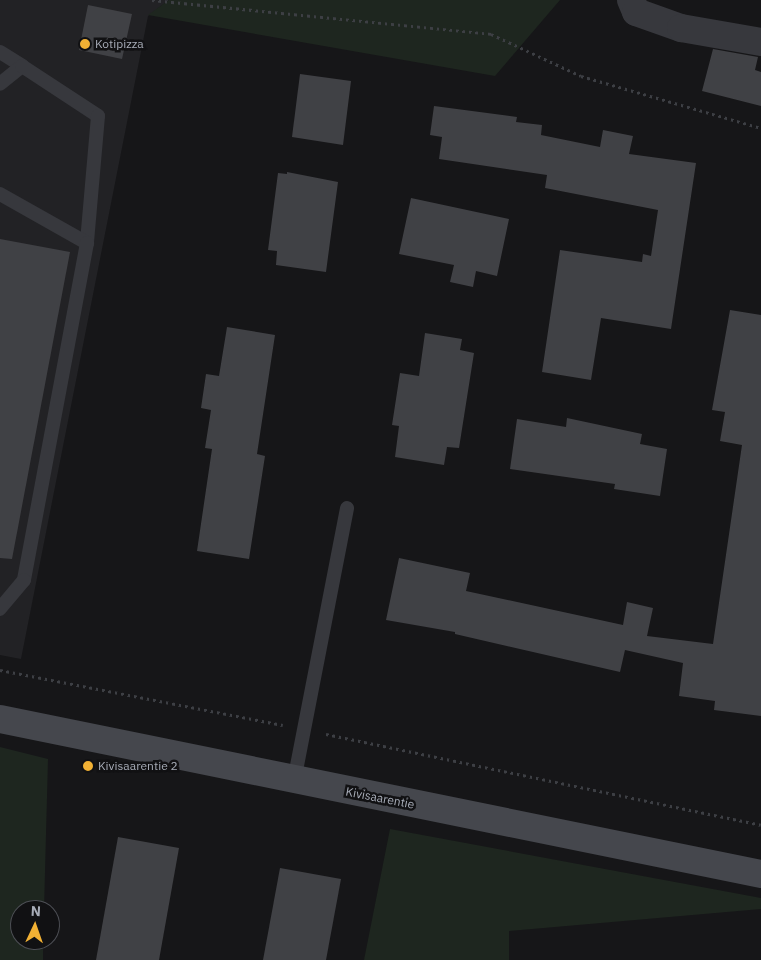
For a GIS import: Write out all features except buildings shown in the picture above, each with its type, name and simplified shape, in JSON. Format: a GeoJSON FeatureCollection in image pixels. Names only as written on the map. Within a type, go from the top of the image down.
{"type":"FeatureCollection","features":[{"type":"Feature","properties":{"kind":"street"},"geometry":{"type":"LineString","coordinates":[[631,0],[636,12],[681,28],[761,42]]}},
{"type":"Feature","properties":{"kind":"street","name":"Kivisaarentie"},"geometry":{"type":"LineString","coordinates":[[0,719],[294,781],[761,874]]}},
{"type":"Feature","properties":{"kind":"lane"},"geometry":{"type":"LineString","coordinates":[[0,52],[98,116],[88,243],[24,580],[0,609]]}},
{"type":"Feature","properties":{"kind":"lane"},"geometry":{"type":"LineString","coordinates":[[0,84],[22,66]]}},
{"type":"Feature","properties":{"kind":"lane"},"geometry":{"type":"LineString","coordinates":[[0,194],[88,243]]}},
{"type":"Feature","properties":{"kind":"lane"},"geometry":{"type":"LineString","coordinates":[[294,781],[347,508]]}},
{"type":"Feature","properties":{"kind":"path"},"geometry":{"type":"LineString","coordinates":[[152,0],[491,34],[581,76],[761,128]]}},
{"type":"Feature","properties":{"kind":"path"},"geometry":{"type":"LineString","coordinates":[[0,670],[303,729],[761,825]]}},
{"type":"Feature","properties":{"kind":"shaded area"},"geometry":{"type":"Polygon","coordinates":[[[0,0],[169,0],[148,16],[21,659],[0,655],[0,0]]]}},
{"type":"Feature","properties":{"kind":"shaded area"},"geometry":{"type":"Polygon","coordinates":[[[169,0],[560,0],[495,76],[148,15],[169,0]]]}},
{"type":"Feature","properties":{"kind":"shaded area"},"geometry":{"type":"Polygon","coordinates":[[[0,747],[48,759],[44,900],[10,900],[10,950],[43,950],[43,960],[0,960],[0,747]]]}},
{"type":"Feature","properties":{"kind":"shaded area"},"geometry":{"type":"Polygon","coordinates":[[[390,829],[761,898],[761,909],[509,931],[509,960],[364,960],[390,829]]]}},
{"type":"Feature","properties":{"kind":"place","name":"Kotipizza"},"geometry":{"type":"Point","coordinates":[85,44]}},
{"type":"Feature","properties":{"kind":"place","name":"Kivisaarentie 2"},"geometry":{"type":"Point","coordinates":[88,766]}}]}
